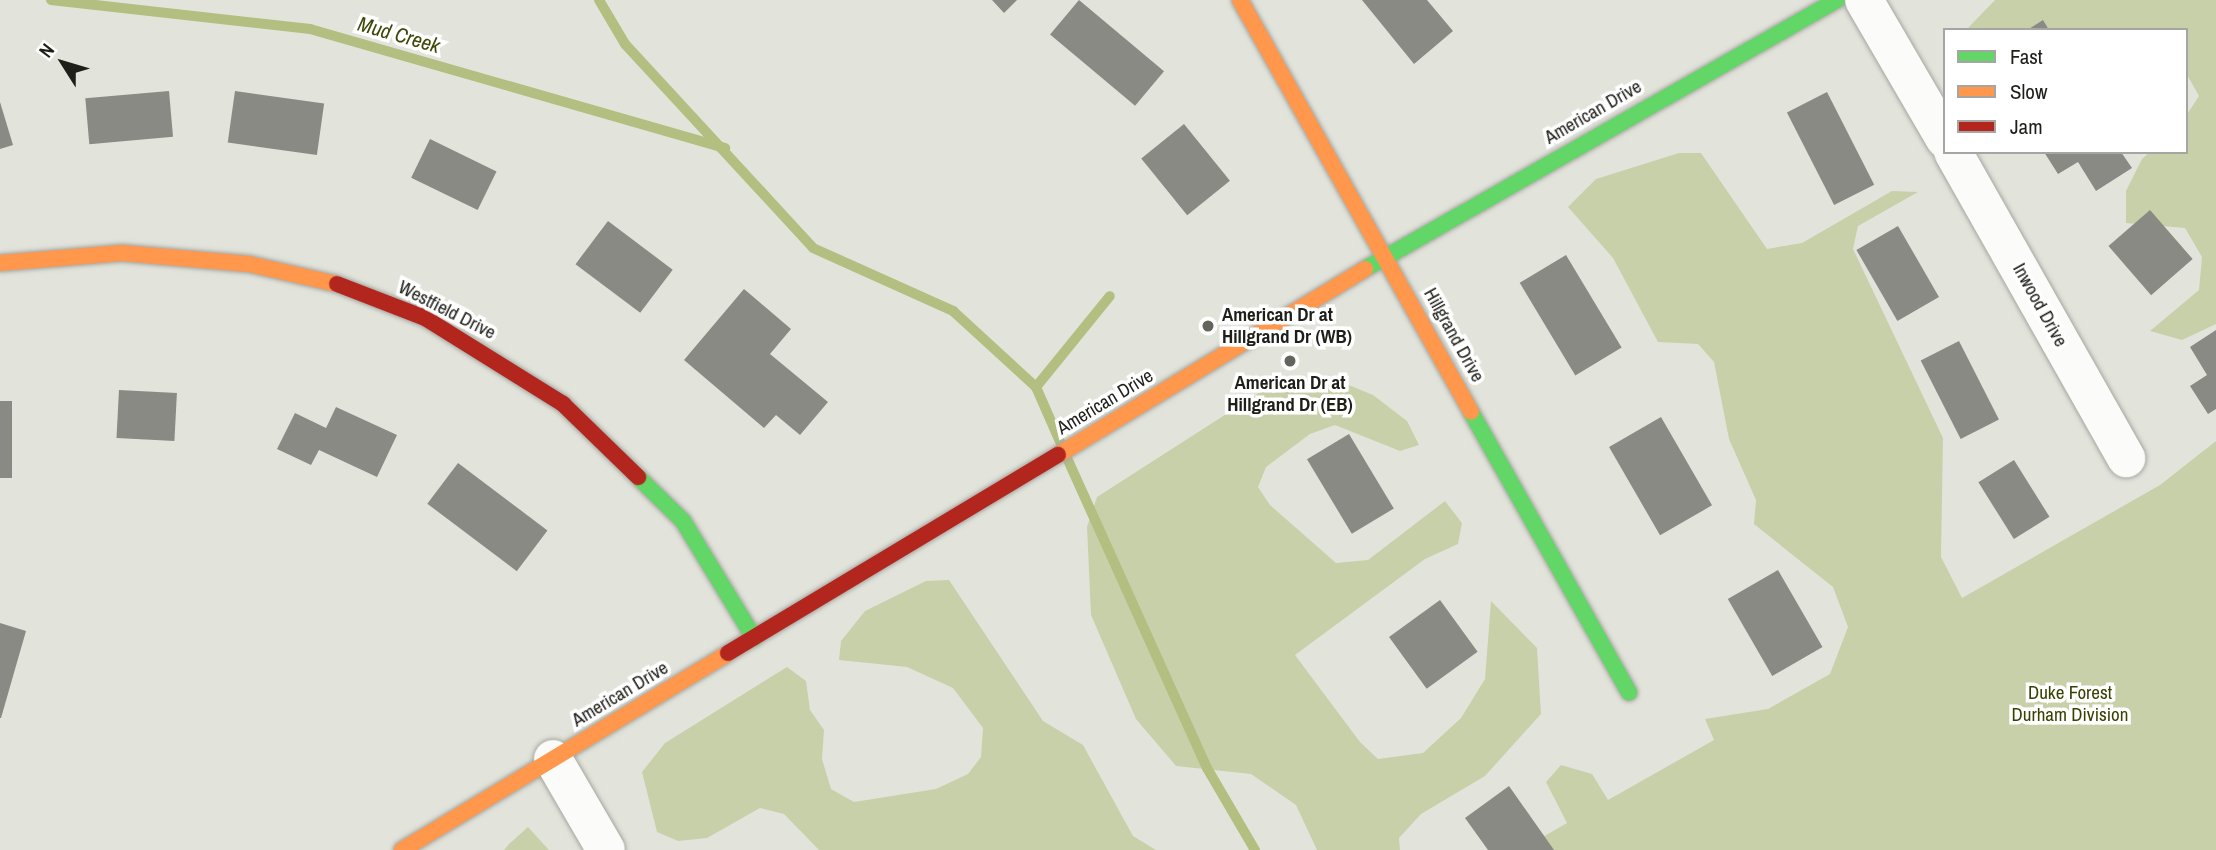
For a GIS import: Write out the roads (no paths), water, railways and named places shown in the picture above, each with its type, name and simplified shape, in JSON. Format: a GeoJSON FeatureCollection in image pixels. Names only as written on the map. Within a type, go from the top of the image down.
{"type":"FeatureCollection","features":[{"type":"Feature","properties":{"kind":"street","name":"Hillgrand Drive"},"geometry":{"type":"LineString","coordinates":[[1240,0],[1629,692]]}},
{"type":"Feature","properties":{"kind":"street","name":"American Drive"},"geometry":{"type":"LineString","coordinates":[[402,850],[1386,257],[1837,0]]}},
{"type":"Feature","properties":{"kind":"street"},"geometry":{"type":"LineString","coordinates":[[1864,0],[1943,136]]}},
{"type":"Feature","properties":{"kind":"street","name":"Inwood Drive"},"geometry":{"type":"LineString","coordinates":[[1954,154],[2126,458]]}},
{"type":"Feature","properties":{"kind":"street","name":"Westfield Drive"},"geometry":{"type":"LineString","coordinates":[[0,263],[122,253],[249,264],[308,273],[425,318],[563,404],[673,511],[754,638]]}},
{"type":"Feature","properties":{"kind":"street"},"geometry":{"type":"LineString","coordinates":[[553,758],[606,850]]}},
{"type":"Feature","properties":{"kind":"waterway","name":"Mud Creek"},"geometry":{"type":"LineString","coordinates":[[51,0],[310,29],[725,148]]}},
{"type":"Feature","properties":{"kind":"waterway"},"geometry":{"type":"LineString","coordinates":[[599,0],[625,44],[813,248],[953,311],[1036,387],[1061,444]]}},
{"type":"Feature","properties":{"kind":"waterway"},"geometry":{"type":"LineString","coordinates":[[1036,387],[1110,296]]}},
{"type":"Feature","properties":{"kind":"waterway"},"geometry":{"type":"LineString","coordinates":[[1067,458],[1207,768],[1255,850]]}},
{"type":"Feature","properties":{"kind":"place","name":"American Dr at Hillgrand Dr (WB)"},"geometry":{"type":"Point","coordinates":[1208,326]}},
{"type":"Feature","properties":{"kind":"place","name":"American Dr at Hillgrand Dr (EB)"},"geometry":{"type":"Point","coordinates":[1290,361]}},
{"type":"Feature","properties":{"kind":"park label","name":"Duke Forest Durham Division"},"geometry":{"type":"Point","coordinates":[2070,704]}}]}
